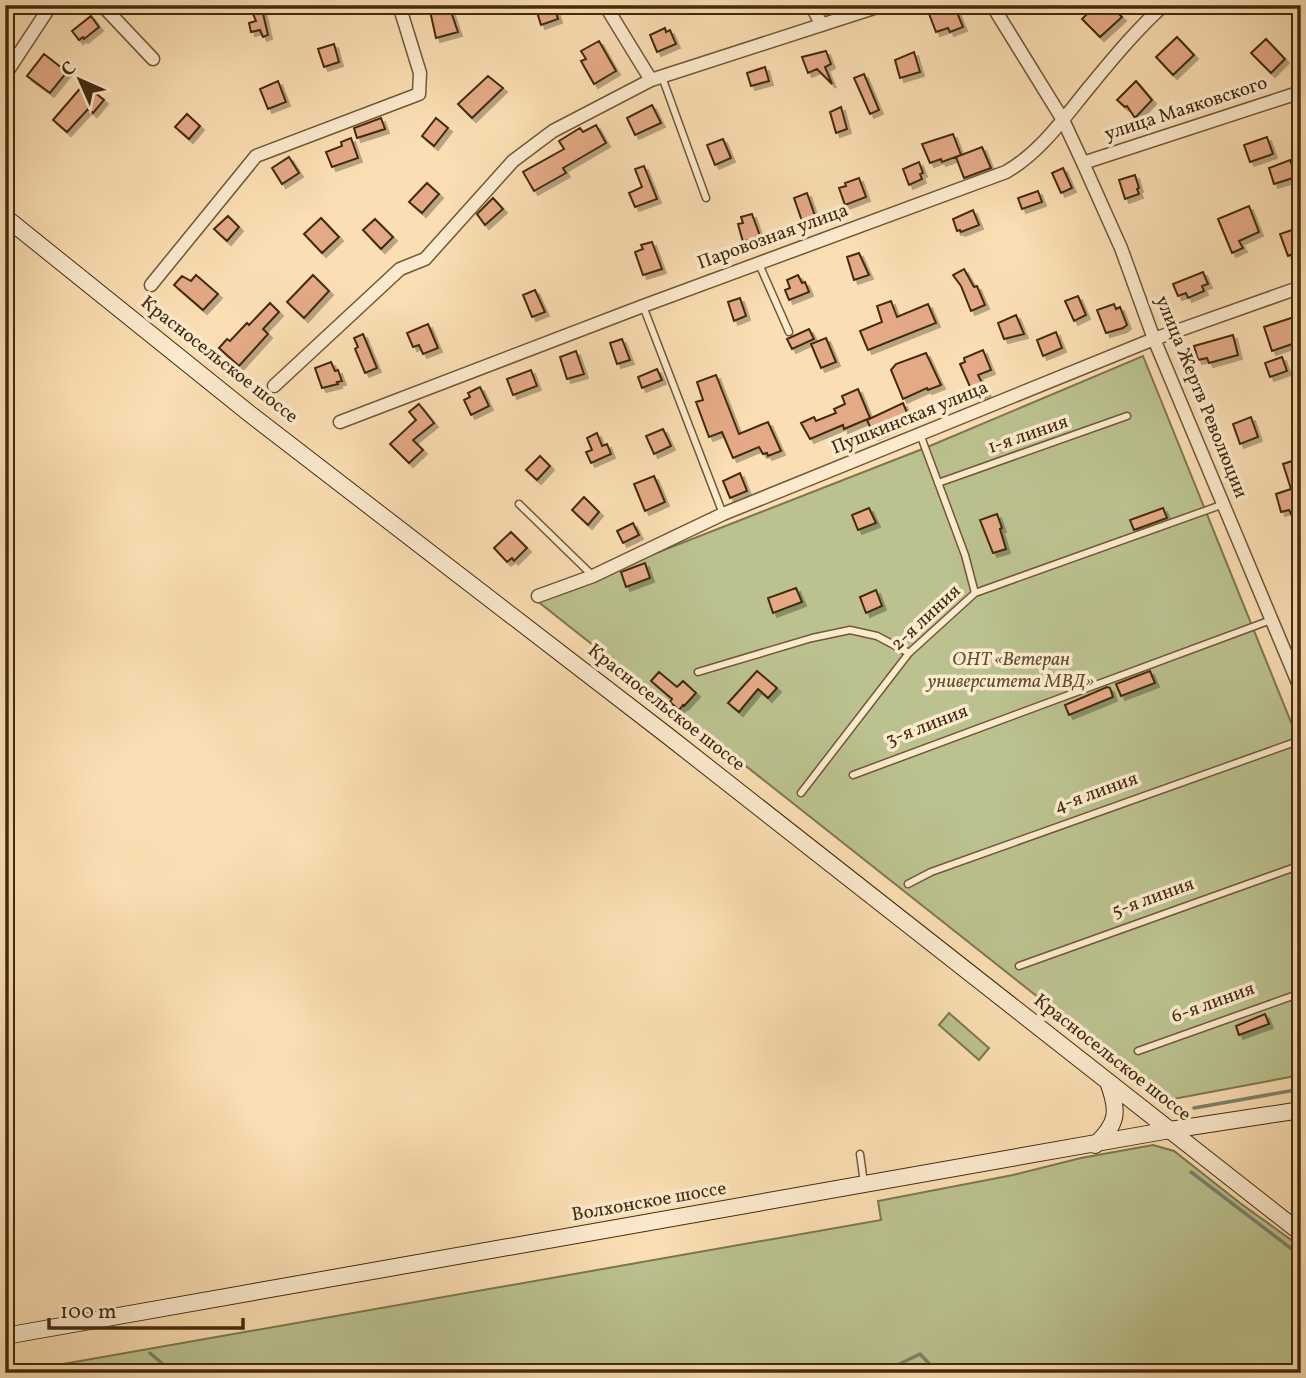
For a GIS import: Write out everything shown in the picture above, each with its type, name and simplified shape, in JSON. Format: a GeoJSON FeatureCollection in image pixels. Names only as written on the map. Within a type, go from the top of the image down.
{"type":"FeatureCollection","features":[{"type":"Feature","properties":{"kind":"main road","name":"Красносельское шоссе"},"geometry":{"type":"LineString","coordinates":[[5,217],[250,414],[667,736],[1301,1233]]}},
{"type":"Feature","properties":{"kind":"main road"},"geometry":{"type":"LineString","coordinates":[[1095,1145],[1112,1128],[1115,1106],[1108,1082]]}},
{"type":"Feature","properties":{"kind":"main road","name":"Волхонское шоссе"},"geometry":{"type":"LineString","coordinates":[[5,1336],[1170,1130],[1301,1110]]}},
{"type":"Feature","properties":{"kind":"street"},"geometry":{"type":"LineString","coordinates":[[5,75],[51,5]]}},
{"type":"Feature","properties":{"kind":"street"},"geometry":{"type":"LineString","coordinates":[[102,5],[153,59]]}},
{"type":"Feature","properties":{"kind":"street"},"geometry":{"type":"LineString","coordinates":[[151,285],[256,156],[419,94],[420,73],[399,5]]}},
{"type":"Feature","properties":{"kind":"street"},"geometry":{"type":"LineString","coordinates":[[605,5],[657,78]]}},
{"type":"Feature","properties":{"kind":"street"},"geometry":{"type":"LineString","coordinates":[[811,5],[822,26]]}},
{"type":"Feature","properties":{"kind":"street"},"geometry":{"type":"LineString","coordinates":[[274,386],[400,269],[425,258],[513,161],[553,131],[657,78],[883,5]]}},
{"type":"Feature","properties":{"kind":"street"},"geometry":{"type":"LineString","coordinates":[[992,5],[1063,120]]}},
{"type":"Feature","properties":{"kind":"street","name":"Паровозная улица"},"geometry":{"type":"LineString","coordinates":[[340,422],[643,306],[1006,172],[1026,160],[1063,120],[1123,46],[1164,5]]}},
{"type":"Feature","properties":{"kind":"street","name":"улица Маяковского"},"geometry":{"type":"LineString","coordinates":[[1083,163],[1301,92]]}},
{"type":"Feature","properties":{"kind":"street","name":"улица Жертв Революции"},"geometry":{"type":"LineString","coordinates":[[1063,120],[1121,248],[1154,339],[1301,690]]}},
{"type":"Feature","properties":{"kind":"street","name":"Пушкинская улица"},"geometry":{"type":"LineString","coordinates":[[538,596],[593,576],[723,514],[1154,339],[1301,287]]}},
{"type":"Feature","properties":{"kind":"lane"},"geometry":{"type":"LineString","coordinates":[[657,78],[706,198]]}},
{"type":"Feature","properties":{"kind":"lane"},"geometry":{"type":"LineString","coordinates":[[759,263],[789,332]]}},
{"type":"Feature","properties":{"kind":"lane"},"geometry":{"type":"LineString","coordinates":[[643,306],[723,514]]}},
{"type":"Feature","properties":{"kind":"lane","name":"1-я линия"},"geometry":{"type":"LineString","coordinates":[[938,483],[1128,416]]}},
{"type":"Feature","properties":{"kind":"lane"},"geometry":{"type":"LineString","coordinates":[[920,434],[965,555],[975,593]]}},
{"type":"Feature","properties":{"kind":"lane"},"geometry":{"type":"LineString","coordinates":[[519,504],[593,576]]}},
{"type":"Feature","properties":{"kind":"lane","name":"2-я линия"},"geometry":{"type":"LineString","coordinates":[[801,793],[909,653],[975,593],[1224,504]]}},
{"type":"Feature","properties":{"kind":"lane","name":"3-я линия"},"geometry":{"type":"LineString","coordinates":[[853,775],[1272,619]]}},
{"type":"Feature","properties":{"kind":"lane"},"geometry":{"type":"LineString","coordinates":[[698,672],[812,638],[850,630],[877,636],[909,653]]}},
{"type":"Feature","properties":{"kind":"lane","name":"4-я линия"},"geometry":{"type":"LineString","coordinates":[[908,884],[932,872],[1299,740]]}},
{"type":"Feature","properties":{"kind":"lane","name":"5-я линия"},"geometry":{"type":"LineString","coordinates":[[1019,966],[1301,865]]}},
{"type":"Feature","properties":{"kind":"lane","name":"6-я линия"},"geometry":{"type":"LineString","coordinates":[[1139,1051],[1301,993]]}},
{"type":"Feature","properties":{"kind":"lane"},"geometry":{"type":"LineString","coordinates":[[860,1154],[864,1185]]}},
{"type":"Feature","properties":{"kind":"green space","name":"ОНТ «Ветеран университета МВД»"},"geometry":{"type":"Polygon","coordinates":[[[1143,356],[1301,747],[1301,1075],[1168,1100],[536,600],[925,448],[1143,356]]]}},
{"type":"Feature","properties":{"kind":"green space"},"geometry":{"type":"Polygon","coordinates":[[[949,1013],[989,1048],[979,1060],[939,1025],[949,1013]]]}},
{"type":"Feature","properties":{"kind":"green space"},"geometry":{"type":"Polygon","coordinates":[[[1153,1145],[1174,1151],[1301,1247],[1301,1373],[12,1373],[881,1220],[878,1201],[1153,1145]]]}},
{"type":"Feature","properties":{"kind":"building"},"geometry":{"type":"Polygon","coordinates":[[[261,5],[268,35],[263,37],[260,30],[251,32],[249,23],[256,21],[251,9],[261,5]]]}},
{"type":"Feature","properties":{"kind":"building"},"geometry":{"type":"Polygon","coordinates":[[[943,5],[954,5],[963,27],[950,32],[948,28],[936,32],[928,11],[943,5]]]}},
{"type":"Feature","properties":{"kind":"building"},"geometry":{"type":"Polygon","coordinates":[[[1096,5],[1110,5],[1122,17],[1100,37],[1082,19],[1096,5]]]}},
{"type":"Feature","properties":{"kind":"building"},"geometry":{"type":"Polygon","coordinates":[[[449,6],[458,32],[436,38],[430,11],[449,6]]]}},
{"type":"Feature","properties":{"kind":"building"},"geometry":{"type":"Polygon","coordinates":[[[554,6],[558,19],[541,25],[537,12],[554,6]]]}},
{"type":"Feature","properties":{"kind":"building"},"geometry":{"type":"Polygon","coordinates":[[[91,16],[99,27],[79,40],[72,31],[91,16]]]}},
{"type":"Feature","properties":{"kind":"building"},"geometry":{"type":"Polygon","coordinates":[[[665,28],[666,32],[670,30],[676,44],[657,52],[650,35],[665,28]]]}},
{"type":"Feature","properties":{"kind":"building"},"geometry":{"type":"Polygon","coordinates":[[[1177,37],[1194,55],[1173,75],[1156,57],[1177,37]]]}},
{"type":"Feature","properties":{"kind":"building"},"geometry":{"type":"Polygon","coordinates":[[[1266,39],[1285,59],[1271,73],[1251,53],[1266,39]]]}},
{"type":"Feature","properties":{"kind":"building"},"geometry":{"type":"Polygon","coordinates":[[[599,41],[616,71],[594,84],[581,61],[586,59],[581,51],[599,41]]]}},
{"type":"Feature","properties":{"kind":"building"},"geometry":{"type":"Polygon","coordinates":[[[334,44],[339,62],[324,67],[318,49],[334,44]]]}},
{"type":"Feature","properties":{"kind":"building"},"geometry":{"type":"Polygon","coordinates":[[[826,51],[831,64],[825,67],[832,84],[817,69],[808,73],[802,57],[826,51]]]}},
{"type":"Feature","properties":{"kind":"building"},"geometry":{"type":"Polygon","coordinates":[[[914,52],[920,72],[900,78],[895,60],[914,52]]]}},
{"type":"Feature","properties":{"kind":"building"},"geometry":{"type":"Polygon","coordinates":[[[44,54],[67,72],[50,93],[27,76],[44,54]]]}},
{"type":"Feature","properties":{"kind":"building"},"geometry":{"type":"Polygon","coordinates":[[[765,67],[769,81],[751,86],[747,73],[765,67]]]}},
{"type":"Feature","properties":{"kind":"building"},"geometry":{"type":"Polygon","coordinates":[[[864,74],[879,110],[870,114],[854,78],[864,74]]]}},
{"type":"Feature","properties":{"kind":"building"},"geometry":{"type":"Polygon","coordinates":[[[488,76],[503,88],[472,118],[458,104],[488,76]]]}},
{"type":"Feature","properties":{"kind":"building"},"geometry":{"type":"Polygon","coordinates":[[[278,81],[286,102],[268,109],[260,89],[278,81]]]}},
{"type":"Feature","properties":{"kind":"building"},"geometry":{"type":"Polygon","coordinates":[[[1136,81],[1152,100],[1135,118],[1127,106],[1117,100],[1136,81]]]}},
{"type":"Feature","properties":{"kind":"building"},"geometry":{"type":"Polygon","coordinates":[[[84,84],[104,100],[93,113],[88,109],[67,132],[53,120],[84,84]]]}},
{"type":"Feature","properties":{"kind":"building"},"geometry":{"type":"Polygon","coordinates":[[[652,105],[661,123],[635,135],[627,118],[652,105]]]}},
{"type":"Feature","properties":{"kind":"building"},"geometry":{"type":"Polygon","coordinates":[[[841,107],[847,129],[836,133],[830,112],[841,107]]]}},
{"type":"Feature","properties":{"kind":"building"},"geometry":{"type":"Polygon","coordinates":[[[187,114],[200,126],[189,139],[175,127],[187,114]]]}},
{"type":"Feature","properties":{"kind":"building"},"geometry":{"type":"Polygon","coordinates":[[[381,118],[385,129],[357,138],[354,128],[381,118]]]}},
{"type":"Feature","properties":{"kind":"building"},"geometry":{"type":"Polygon","coordinates":[[[436,118],[448,128],[434,146],[422,136],[436,118]]]}},
{"type":"Feature","properties":{"kind":"building"},"geometry":{"type":"Polygon","coordinates":[[[596,125],[606,143],[563,168],[566,173],[534,191],[523,172],[564,149],[559,141],[580,128],[583,132],[596,125]]]}},
{"type":"Feature","properties":{"kind":"building"},"geometry":{"type":"Polygon","coordinates":[[[953,134],[961,155],[930,163],[922,144],[953,134]]]}},
{"type":"Feature","properties":{"kind":"building"},"geometry":{"type":"Polygon","coordinates":[[[1267,137],[1273,154],[1250,162],[1244,145],[1267,137]]]}},
{"type":"Feature","properties":{"kind":"building"},"geometry":{"type":"Polygon","coordinates":[[[351,138],[358,158],[332,167],[326,152],[342,146],[341,142],[351,138]]]}},
{"type":"Feature","properties":{"kind":"building"},"geometry":{"type":"Polygon","coordinates":[[[723,139],[731,158],[715,165],[707,145],[723,139]]]}},
{"type":"Feature","properties":{"kind":"building"},"geometry":{"type":"Polygon","coordinates":[[[982,147],[991,168],[964,178],[956,157],[982,147]]]}},
{"type":"Feature","properties":{"kind":"building"},"geometry":{"type":"Polygon","coordinates":[[[289,157],[299,173],[282,184],[272,168],[289,157]]]}},
{"type":"Feature","properties":{"kind":"building"},"geometry":{"type":"Polygon","coordinates":[[[1290,160],[1296,177],[1274,184],[1269,168],[1290,160]]]}},
{"type":"Feature","properties":{"kind":"building"},"geometry":{"type":"Polygon","coordinates":[[[919,162],[922,179],[909,185],[903,169],[919,162]]]}},
{"type":"Feature","properties":{"kind":"building"},"geometry":{"type":"Polygon","coordinates":[[[644,166],[657,199],[635,207],[629,193],[642,187],[635,169],[644,166]]]}},
{"type":"Feature","properties":{"kind":"building"},"geometry":{"type":"Polygon","coordinates":[[[1063,168],[1072,188],[1061,193],[1052,173],[1063,168]]]}},
{"type":"Feature","properties":{"kind":"building"},"geometry":{"type":"Polygon","coordinates":[[[1135,175],[1139,194],[1125,199],[1119,180],[1135,175]]]}},
{"type":"Feature","properties":{"kind":"building"},"geometry":{"type":"Polygon","coordinates":[[[859,178],[866,197],[845,205],[839,188],[859,178]]]}},
{"type":"Feature","properties":{"kind":"building"},"geometry":{"type":"Polygon","coordinates":[[[427,183],[439,194],[422,213],[409,202],[427,183]]]}},
{"type":"Feature","properties":{"kind":"building"},"geometry":{"type":"Polygon","coordinates":[[[1038,191],[1042,202],[1022,209],[1018,198],[1038,191]]]}},
{"type":"Feature","properties":{"kind":"building"},"geometry":{"type":"Polygon","coordinates":[[[807,193],[815,216],[802,221],[794,198],[807,193]]]}},
{"type":"Feature","properties":{"kind":"building"},"geometry":{"type":"Polygon","coordinates":[[[493,198],[503,209],[485,225],[477,214],[493,198]]]}},
{"type":"Feature","properties":{"kind":"building"},"geometry":{"type":"Polygon","coordinates":[[[1249,206],[1259,232],[1239,241],[1243,248],[1232,253],[1218,219],[1249,206]]]}},
{"type":"Feature","properties":{"kind":"building"},"geometry":{"type":"Polygon","coordinates":[[[973,210],[979,225],[957,231],[953,219],[973,210]]]}},
{"type":"Feature","properties":{"kind":"building"},"geometry":{"type":"Polygon","coordinates":[[[752,214],[760,236],[743,242],[738,224],[743,223],[741,217],[752,214]]]}},
{"type":"Feature","properties":{"kind":"building"},"geometry":{"type":"Polygon","coordinates":[[[228,216],[239,227],[227,241],[214,229],[228,216]]]}},
{"type":"Feature","properties":{"kind":"building"},"geometry":{"type":"Polygon","coordinates":[[[321,218],[339,237],[322,253],[304,234],[321,218]]]}},
{"type":"Feature","properties":{"kind":"building"},"geometry":{"type":"Polygon","coordinates":[[[375,219],[393,237],[381,249],[363,230],[375,219]]]}},
{"type":"Feature","properties":{"kind":"building"},"geometry":{"type":"Polygon","coordinates":[[[1301,227],[1301,251],[1288,256],[1280,234],[1301,227]]]}},
{"type":"Feature","properties":{"kind":"building"},"geometry":{"type":"Polygon","coordinates":[[[652,242],[662,269],[643,275],[635,252],[643,249],[641,245],[652,242]]]}},
{"type":"Feature","properties":{"kind":"building"},"geometry":{"type":"Polygon","coordinates":[[[859,253],[869,275],[854,280],[847,257],[859,253]]]}},
{"type":"Feature","properties":{"kind":"building"},"geometry":{"type":"Polygon","coordinates":[[[964,269],[974,287],[977,286],[985,305],[971,311],[961,286],[953,275],[964,269]]]}},
{"type":"Feature","properties":{"kind":"building"},"geometry":{"type":"Polygon","coordinates":[[[1203,272],[1208,284],[1202,286],[1204,291],[1188,298],[1186,293],[1178,296],[1173,284],[1203,272]]]}},
{"type":"Feature","properties":{"kind":"building"},"geometry":{"type":"Polygon","coordinates":[[[196,275],[218,294],[203,310],[174,285],[182,276],[191,281],[196,275]]]}},
{"type":"Feature","properties":{"kind":"building"},"geometry":{"type":"Polygon","coordinates":[[[313,275],[329,291],[304,318],[287,302],[313,275]]]}},
{"type":"Feature","properties":{"kind":"building"},"geometry":{"type":"Polygon","coordinates":[[[798,275],[809,292],[789,300],[785,290],[790,288],[787,280],[798,275]]]}},
{"type":"Feature","properties":{"kind":"building"},"geometry":{"type":"Polygon","coordinates":[[[535,290],[545,312],[532,317],[523,295],[535,290]]]}},
{"type":"Feature","properties":{"kind":"building"},"geometry":{"type":"Polygon","coordinates":[[[1078,296],[1086,315],[1074,321],[1065,301],[1078,296]]]}},
{"type":"Feature","properties":{"kind":"building"},"geometry":{"type":"Polygon","coordinates":[[[740,298],[746,316],[734,321],[728,302],[740,298]]]}},
{"type":"Feature","properties":{"kind":"building"},"geometry":{"type":"Polygon","coordinates":[[[891,301],[897,317],[928,304],[936,323],[868,350],[860,331],[882,322],[877,306],[891,301]]]}},
{"type":"Feature","properties":{"kind":"building"},"geometry":{"type":"Polygon","coordinates":[[[270,303],[279,312],[263,329],[268,334],[239,366],[219,348],[227,339],[230,341],[247,323],[249,325],[270,303]]]}},
{"type":"Feature","properties":{"kind":"building"},"geometry":{"type":"Polygon","coordinates":[[[1114,304],[1116,309],[1120,307],[1127,325],[1106,333],[1097,310],[1114,304]]]}},
{"type":"Feature","properties":{"kind":"building"},"geometry":{"type":"Polygon","coordinates":[[[1016,315],[1024,334],[1004,339],[998,323],[1016,315]]]}},
{"type":"Feature","properties":{"kind":"building"},"geometry":{"type":"Polygon","coordinates":[[[1294,317],[1301,341],[1272,351],[1264,327],[1294,317]]]}},
{"type":"Feature","properties":{"kind":"building"},"geometry":{"type":"Polygon","coordinates":[[[428,324],[438,348],[423,354],[419,345],[413,347],[407,333],[428,324]]]}},
{"type":"Feature","properties":{"kind":"building"},"geometry":{"type":"Polygon","coordinates":[[[809,329],[814,339],[792,349],[787,339],[809,329]]]}},
{"type":"Feature","properties":{"kind":"building"},"geometry":{"type":"Polygon","coordinates":[[[1056,332],[1062,348],[1043,356],[1037,340],[1056,332]]]}},
{"type":"Feature","properties":{"kind":"building"},"geometry":{"type":"Polygon","coordinates":[[[363,334],[377,368],[365,373],[355,349],[358,347],[354,338],[363,334]]]}},
{"type":"Feature","properties":{"kind":"building"},"geometry":{"type":"Polygon","coordinates":[[[1233,335],[1238,355],[1209,363],[1207,358],[1198,360],[1194,346],[1233,335]]]}},
{"type":"Feature","properties":{"kind":"building"},"geometry":{"type":"Polygon","coordinates":[[[826,338],[836,362],[821,368],[811,344],[826,338]]]}},
{"type":"Feature","properties":{"kind":"building"},"geometry":{"type":"Polygon","coordinates":[[[622,339],[630,360],[617,364],[610,343],[622,339]]]}},
{"type":"Feature","properties":{"kind":"building"},"geometry":{"type":"Polygon","coordinates":[[[983,350],[991,370],[978,375],[987,393],[975,398],[960,364],[965,362],[964,358],[983,350]]]}},
{"type":"Feature","properties":{"kind":"building"},"geometry":{"type":"Polygon","coordinates":[[[576,351],[584,374],[567,379],[560,357],[576,351]]]}},
{"type":"Feature","properties":{"kind":"building"},"geometry":{"type":"Polygon","coordinates":[[[926,353],[941,385],[903,399],[891,370],[896,364],[926,353]]]}},
{"type":"Feature","properties":{"kind":"building"},"geometry":{"type":"Polygon","coordinates":[[[1282,357],[1287,371],[1270,377],[1265,363],[1282,357]]]}},
{"type":"Feature","properties":{"kind":"building"},"geometry":{"type":"Polygon","coordinates":[[[331,362],[342,381],[322,388],[315,368],[331,362]]]}},
{"type":"Feature","properties":{"kind":"building"},"geometry":{"type":"Polygon","coordinates":[[[657,369],[662,380],[642,388],[638,377],[657,369]]]}},
{"type":"Feature","properties":{"kind":"building"},"geometry":{"type":"Polygon","coordinates":[[[531,370],[537,386],[513,395],[507,379],[531,370]]]}},
{"type":"Feature","properties":{"kind":"building"},"geometry":{"type":"Polygon","coordinates":[[[716,375],[739,434],[768,422],[781,451],[768,456],[767,453],[763,454],[759,447],[733,458],[722,432],[709,437],[696,402],[703,400],[697,382],[716,375]]]}},
{"type":"Feature","properties":{"kind":"building"},"geometry":{"type":"Polygon","coordinates":[[[480,387],[489,406],[471,415],[464,400],[470,397],[468,393],[480,387]]]}},
{"type":"Feature","properties":{"kind":"building"},"geometry":{"type":"Polygon","coordinates":[[[858,389],[870,418],[844,429],[843,425],[810,439],[801,423],[814,417],[816,421],[836,413],[834,409],[845,404],[842,396],[858,389]]]}},
{"type":"Feature","properties":{"kind":"building"},"geometry":{"type":"Polygon","coordinates":[[[903,403],[910,420],[874,436],[867,420],[903,403]]]}},
{"type":"Feature","properties":{"kind":"building"},"geometry":{"type":"Polygon","coordinates":[[[419,404],[434,423],[413,440],[423,450],[409,463],[390,444],[416,420],[409,412],[419,404]]]}},
{"type":"Feature","properties":{"kind":"building"},"geometry":{"type":"Polygon","coordinates":[[[1251,417],[1258,437],[1240,444],[1233,424],[1251,417]]]}},
{"type":"Feature","properties":{"kind":"building"},"geometry":{"type":"Polygon","coordinates":[[[663,429],[671,446],[654,454],[646,436],[663,429]]]}},
{"type":"Feature","properties":{"kind":"building"},"geometry":{"type":"Polygon","coordinates":[[[597,433],[602,446],[607,444],[611,454],[591,463],[586,452],[592,450],[587,438],[597,433]]]}},
{"type":"Feature","properties":{"kind":"building"},"geometry":{"type":"Polygon","coordinates":[[[540,456],[550,466],[537,480],[526,470],[540,456]]]}},
{"type":"Feature","properties":{"kind":"building"},"geometry":{"type":"Polygon","coordinates":[[[1295,460],[1301,480],[1301,513],[1291,514],[1289,510],[1281,512],[1276,494],[1291,489],[1283,464],[1295,460]]]}},
{"type":"Feature","properties":{"kind":"building"},"geometry":{"type":"Polygon","coordinates":[[[740,473],[747,491],[730,498],[723,481],[740,473]]]}},
{"type":"Feature","properties":{"kind":"building"},"geometry":{"type":"Polygon","coordinates":[[[654,476],[665,502],[645,511],[634,484],[654,476]]]}},
{"type":"Feature","properties":{"kind":"building"},"geometry":{"type":"Polygon","coordinates":[[[584,497],[599,512],[588,525],[572,510],[584,497]]]}},
{"type":"Feature","properties":{"kind":"building"},"geometry":{"type":"Polygon","coordinates":[[[869,508],[876,523],[858,530],[852,515],[869,508]]]}},
{"type":"Feature","properties":{"kind":"building"},"geometry":{"type":"Polygon","coordinates":[[[1163,508],[1167,518],[1134,530],[1130,520],[1163,508]]]}},
{"type":"Feature","properties":{"kind":"building"},"geometry":{"type":"Polygon","coordinates":[[[997,514],[1006,549],[993,553],[980,520],[997,514]]]}},
{"type":"Feature","properties":{"kind":"building"},"geometry":{"type":"Polygon","coordinates":[[[633,523],[639,535],[623,543],[617,531],[633,523]]]}},
{"type":"Feature","properties":{"kind":"building"},"geometry":{"type":"Polygon","coordinates":[[[511,532],[527,548],[514,561],[512,558],[507,562],[494,548],[511,532]]]}},
{"type":"Feature","properties":{"kind":"building"},"geometry":{"type":"Polygon","coordinates":[[[645,563],[650,578],[626,587],[621,572],[645,563]]]}},
{"type":"Feature","properties":{"kind":"building"},"geometry":{"type":"Polygon","coordinates":[[[796,588],[802,602],[773,613],[768,598],[796,588]]]}},
{"type":"Feature","properties":{"kind":"building"},"geometry":{"type":"Polygon","coordinates":[[[876,590],[882,606],[866,613],[860,597],[876,590]]]}},
{"type":"Feature","properties":{"kind":"building"},"geometry":{"type":"Polygon","coordinates":[[[757,671],[777,688],[768,698],[758,689],[739,712],[728,703],[757,671]]]}},
{"type":"Feature","properties":{"kind":"building"},"geometry":{"type":"Polygon","coordinates":[[[1150,671],[1155,683],[1121,696],[1116,684],[1150,671]]]}},
{"type":"Feature","properties":{"kind":"building"},"geometry":{"type":"Polygon","coordinates":[[[659,672],[677,687],[683,681],[696,693],[679,710],[670,702],[672,699],[651,681],[659,672]]]}},
{"type":"Feature","properties":{"kind":"building"},"geometry":{"type":"Polygon","coordinates":[[[1107,687],[1113,697],[1069,715],[1065,705],[1107,687]]]}},
{"type":"Feature","properties":{"kind":"building"},"geometry":{"type":"Polygon","coordinates":[[[1265,1014],[1269,1024],[1239,1035],[1236,1026],[1265,1014]]]}},
{"type":"Feature","properties":{"kind":"waterway"},"geometry":{"type":"LineString","coordinates":[[1194,1108],[1301,1089]]}},
{"type":"Feature","properties":{"kind":"waterway"},"geometry":{"type":"LineString","coordinates":[[1191,1172],[1301,1256]]}},
{"type":"Feature","properties":{"kind":"waterway"},"geometry":{"type":"LineString","coordinates":[[150,1353],[173,1373]]}},
{"type":"Feature","properties":{"kind":"waterway"},"geometry":{"type":"LineString","coordinates":[[881,1373],[920,1354],[938,1373]]}}]}
